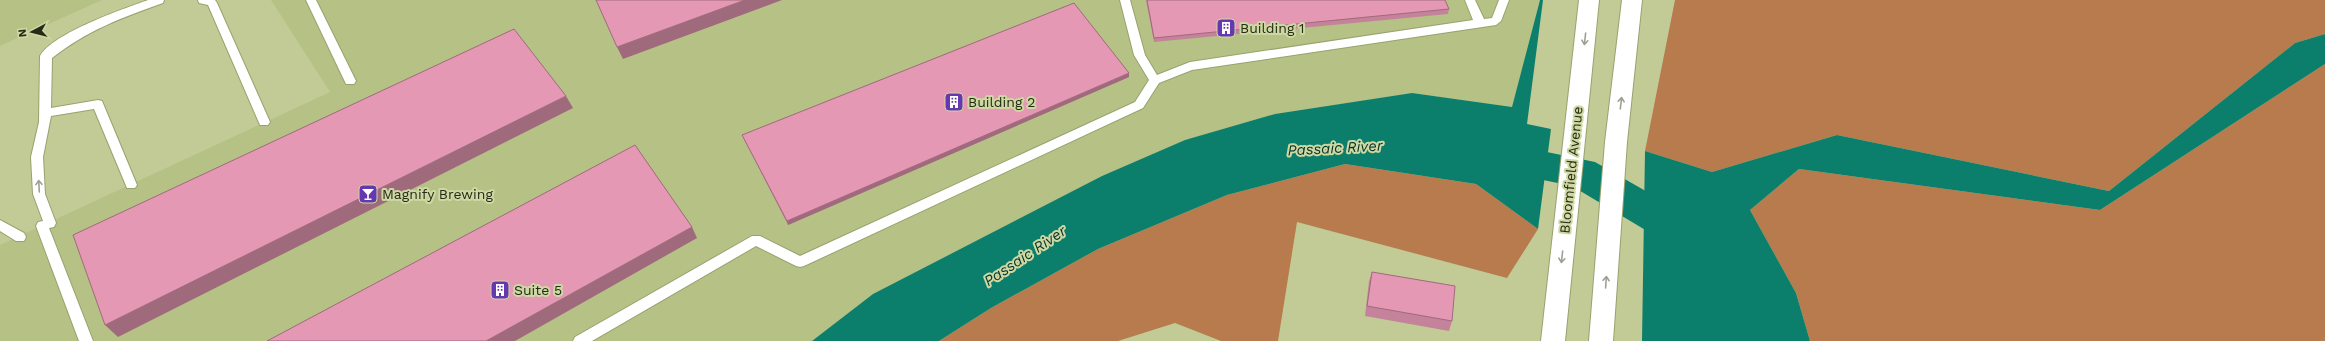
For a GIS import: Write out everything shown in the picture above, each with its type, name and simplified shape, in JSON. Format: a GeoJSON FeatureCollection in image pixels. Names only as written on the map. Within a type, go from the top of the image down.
{"type":"FeatureCollection","features":[{"type":"Feature","properties":{"kind":"main road","name":"Bloomfield Avenue"},"geometry":{"type":"LineString","coordinates":[[1553,341],[1589,0]]}},
{"type":"Feature","properties":{"kind":"main road"},"geometry":{"type":"LineString","coordinates":[[1602,331],[1616,142],[1632,0]]}},
{"type":"Feature","properties":{"kind":"lane"},"geometry":{"type":"LineString","coordinates":[[86,341],[46,225],[39,194],[37,157],[45,117],[46,56],[71,37],[96,25],[159,0]]}},
{"type":"Feature","properties":{"kind":"lane"},"geometry":{"type":"LineString","coordinates":[[203,0],[212,3],[264,122]]}},
{"type":"Feature","properties":{"kind":"lane"},"geometry":{"type":"LineString","coordinates":[[311,0],[350,81]]}},
{"type":"Feature","properties":{"kind":"lane"},"geometry":{"type":"LineString","coordinates":[[1124,0],[1140,55],[1155,80]]}},
{"type":"Feature","properties":{"kind":"lane"},"geometry":{"type":"LineString","coordinates":[[1470,0],[1480,23]]}},
{"type":"Feature","properties":{"kind":"lane"},"geometry":{"type":"LineString","coordinates":[[580,341],[756,240],[800,262],[1139,105],[1155,80],[1190,66],[1496,21],[1504,0]]}},
{"type":"Feature","properties":{"kind":"lane"},"geometry":{"type":"LineString","coordinates":[[45,117],[98,104],[131,185]]}},
{"type":"Feature","properties":{"kind":"lane"},"geometry":{"type":"LineString","coordinates":[[0,225],[20,237]]}},
{"type":"Feature","properties":{"kind":"shaded area"},"geometry":{"type":"Polygon","coordinates":[[[0,0],[102,0],[0,46],[0,0]]]}},
{"type":"Feature","properties":{"kind":"shaded area"},"geometry":{"type":"Polygon","coordinates":[[[271,0],[1540,0],[1512,107],[1412,93],[1275,114],[1185,140],[1102,176],[873,294],[812,341],[0,341],[0,245],[330,92],[271,0]]]}},
{"type":"Feature","properties":{"kind":"shaded area"},"geometry":{"type":"Polygon","coordinates":[[[1675,0],[2325,0],[2325,34],[2295,43],[2109,191],[1837,135],[1712,172],[1645,151],[1675,0]]]}},
{"type":"Feature","properties":{"kind":"shaded area"},"geometry":{"type":"Polygon","coordinates":[[[2325,64],[2325,341],[1810,341],[1796,293],[1750,210],[1799,169],[2100,210],[2325,64]]]}},
{"type":"Feature","properties":{"kind":"shaded area"},"geometry":{"type":"Polygon","coordinates":[[[1345,164],[1476,184],[1538,229],[1507,278],[1297,222],[1278,341],[1221,341],[1175,323],[1118,341],[939,341],[991,308],[1098,249],[1227,195],[1345,164]]]}},
{"type":"Feature","properties":{"kind":"water"},"geometry":{"type":"Polygon","coordinates":[[[1540,0],[1543,0],[1527,124],[1551,129],[1538,229],[1476,184],[1345,164],[1227,195],[1098,249],[991,308],[939,341],[812,341],[873,294],[1102,176],[1185,140],[1275,114],[1412,93],[1512,107],[1540,0]]]}},
{"type":"Feature","properties":{"kind":"water"},"geometry":{"type":"Polygon","coordinates":[[[2325,34],[2325,64],[2100,210],[1799,169],[1750,210],[1796,293],[1810,341],[1642,341],[1645,151],[1712,172],[1837,135],[2109,191],[2295,43],[2325,34]]]}},
{"type":"Feature","properties":{"kind":"building"},"geometry":{"type":"Polygon","coordinates":[[[596,0],[745,0],[617,47],[596,0]]]}},
{"type":"Feature","properties":{"kind":"building","name":"Building 1"},"geometry":{"type":"Polygon","coordinates":[[[1147,0],[1445,0],[1449,9],[1154,38],[1147,0]]]}},
{"type":"Feature","properties":{"kind":"building","name":"Building 2"},"geometry":{"type":"Polygon","coordinates":[[[1074,3],[1129,73],[787,221],[742,135],[1074,3]]]}},
{"type":"Feature","properties":{"kind":"building"},"geometry":{"type":"Polygon","coordinates":[[[514,29],[566,96],[105,325],[73,235],[514,29]]]}},
{"type":"Feature","properties":{"kind":"building","name":"Suite 5"},"geometry":{"type":"Polygon","coordinates":[[[635,145],[692,227],[486,341],[267,341],[635,145]]]}},
{"type":"Feature","properties":{"kind":"building"},"geometry":{"type":"Polygon","coordinates":[[[1372,272],[1455,286],[1452,321],[1367,306],[1372,272]]]}},
{"type":"Feature","properties":{"kind":"waterway","name":"Passaic River"},"geometry":{"type":"LineString","coordinates":[[1494,156],[1581,173],[1691,237]]}},
{"type":"Feature","properties":{"kind":"place","name":"Building 1"},"geometry":{"type":"Point","coordinates":[1226,28]}},
{"type":"Feature","properties":{"kind":"place","name":"Building 2"},"geometry":{"type":"Point","coordinates":[954,102]}},
{"type":"Feature","properties":{"kind":"place","name":"Magnify Brewing"},"geometry":{"type":"Point","coordinates":[368,194]}},
{"type":"Feature","properties":{"kind":"place","name":"Suite 5"},"geometry":{"type":"Point","coordinates":[500,290]}}]}
